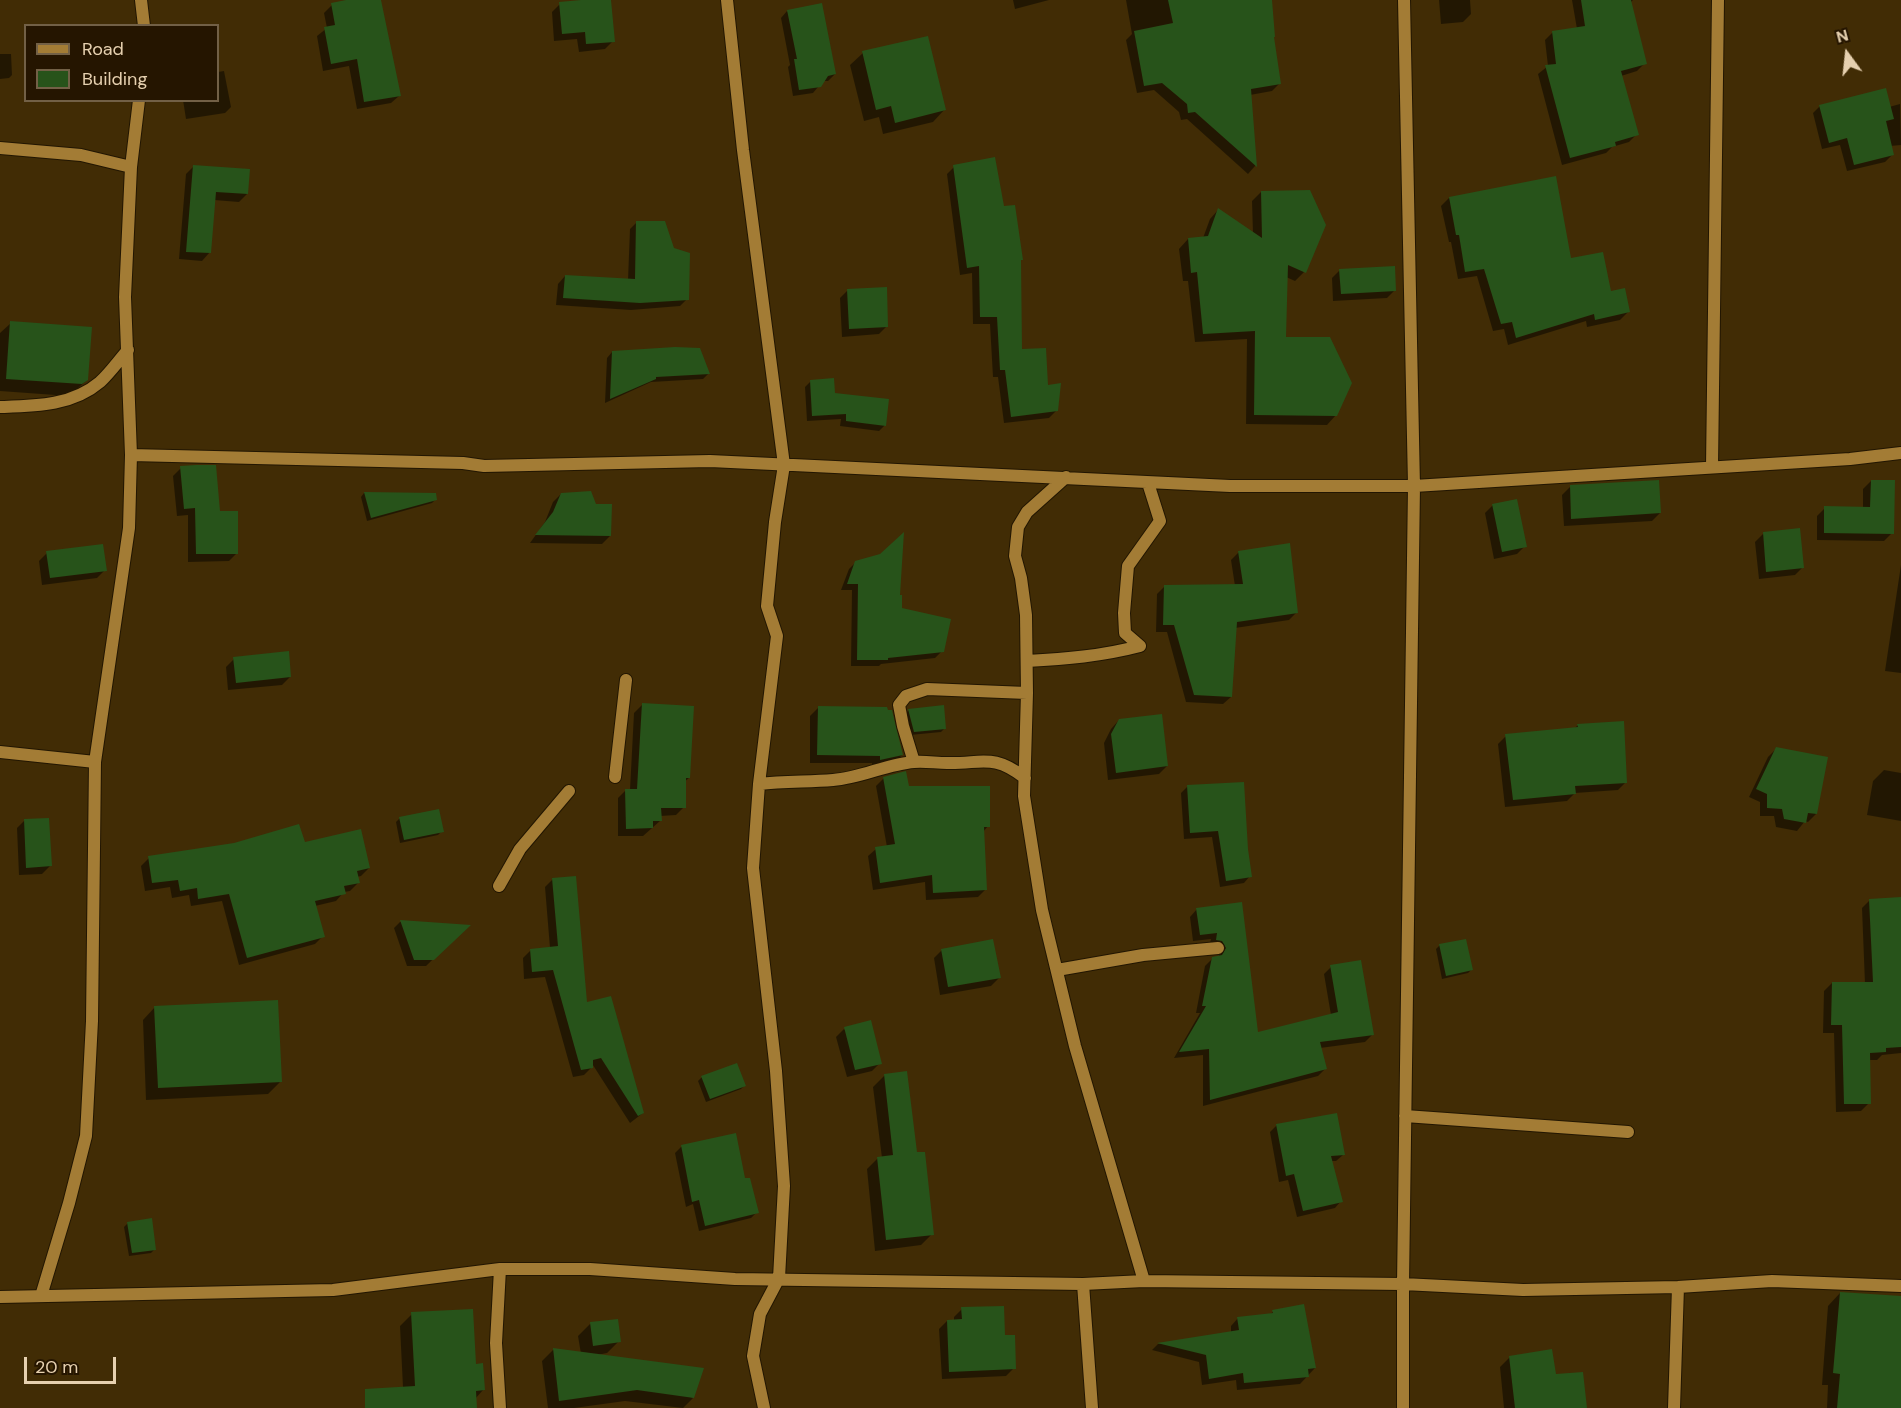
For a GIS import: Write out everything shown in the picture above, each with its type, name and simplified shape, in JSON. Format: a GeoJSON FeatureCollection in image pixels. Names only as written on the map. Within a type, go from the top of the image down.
{"type":"FeatureCollection","features":[{"type":"Feature","properties":{"kind":"street"},"geometry":{"type":"LineString","coordinates":[[141,0],[144,24]]}},
{"type":"Feature","properties":{"kind":"street"},"geometry":{"type":"LineString","coordinates":[[727,0],[743,150],[784,465],[775,522],[767,606],[777,636],[759,784],[753,868],[776,1071],[784,1186],[780,1278],[760,1314],[753,1356],[764,1408]]}},
{"type":"Feature","properties":{"kind":"street"},"geometry":{"type":"LineString","coordinates":[[1403,1408],[1414,486],[1404,0]]}},
{"type":"Feature","properties":{"kind":"street"},"geometry":{"type":"LineString","coordinates":[[1712,467],[1718,0]]}},
{"type":"Feature","properties":{"kind":"street"},"geometry":{"type":"LineString","coordinates":[[41,1296],[86,1136],[92,1022],[95,762],[129,528],[131,454],[125,297],[131,167],[139,102]]}},
{"type":"Feature","properties":{"kind":"street"},"geometry":{"type":"LineString","coordinates":[[0,148],[9,151],[81,155],[131,167]]}},
{"type":"Feature","properties":{"kind":"street"},"geometry":{"type":"LineString","coordinates":[[0,407],[41,406],[77,398],[100,382],[128,350]]}},
{"type":"Feature","properties":{"kind":"street"},"geometry":{"type":"LineString","coordinates":[[131,454],[463,463],[484,466],[710,461],[1230,486],[1414,486],[1850,459],[1901,453]]}},
{"type":"Feature","properties":{"kind":"street"},"geometry":{"type":"LineString","coordinates":[[1066,477],[1027,512],[1018,528],[1015,556],[1021,578],[1026,615],[1027,693],[1024,796],[1042,910],[1075,1046],[1144,1281]]}},
{"type":"Feature","properties":{"kind":"street"},"geometry":{"type":"LineString","coordinates":[[1027,661],[1080,658],[1140,646],[1125,633],[1124,613],[1128,566],[1160,520],[1148,483]]}},
{"type":"Feature","properties":{"kind":"street"},"geometry":{"type":"LineString","coordinates":[[615,777],[626,680]]}},
{"type":"Feature","properties":{"kind":"street"},"geometry":{"type":"LineString","coordinates":[[914,762],[899,705],[906,696],[927,689],[1027,693]]}},
{"type":"Feature","properties":{"kind":"street"},"geometry":{"type":"LineString","coordinates":[[0,752],[95,762]]}},
{"type":"Feature","properties":{"kind":"street"},"geometry":{"type":"LineString","coordinates":[[759,784],[834,780],[914,762],[999,763],[1010,766],[1025,778]]}},
{"type":"Feature","properties":{"kind":"street"},"geometry":{"type":"LineString","coordinates":[[498,886],[520,849],[569,791]]}},
{"type":"Feature","properties":{"kind":"street"},"geometry":{"type":"LineString","coordinates":[[1057,970],[1143,955],[1218,948]]}},
{"type":"Feature","properties":{"kind":"street"},"geometry":{"type":"LineString","coordinates":[[1406,1116],[1628,1132]]}},
{"type":"Feature","properties":{"kind":"street"},"geometry":{"type":"LineString","coordinates":[[500,1269],[496,1343],[500,1408]]}},
{"type":"Feature","properties":{"kind":"street"},"geometry":{"type":"LineString","coordinates":[[0,1297],[333,1290],[500,1269],[590,1269],[735,1279],[1083,1284],[1144,1281],[1403,1284],[1523,1290],[1678,1287],[1772,1281],[1901,1286]]}},
{"type":"Feature","properties":{"kind":"street"},"geometry":{"type":"LineString","coordinates":[[1083,1284],[1092,1408]]}},
{"type":"Feature","properties":{"kind":"street"},"geometry":{"type":"LineString","coordinates":[[1674,1408],[1678,1287]]}},
{"type":"Feature","properties":{"kind":"building"},"geometry":{"type":"Polygon","coordinates":[[[346,0],[381,0],[401,96],[364,102],[357,59],[331,64],[324,27],[335,25],[331,3],[346,0]]]}},
{"type":"Feature","properties":{"kind":"building"},"geometry":{"type":"Polygon","coordinates":[[[611,0],[615,42],[586,44],[585,32],[562,34],[559,2],[611,0]]]}},
{"type":"Feature","properties":{"kind":"building"},"geometry":{"type":"Polygon","coordinates":[[[1168,0],[1272,0],[1274,37],[1281,84],[1251,89],[1257,167],[1195,112],[1188,113],[1187,104],[1162,83],[1144,86],[1134,31],[1173,23],[1168,0]]]}},
{"type":"Feature","properties":{"kind":"building"},"geometry":{"type":"Polygon","coordinates":[[[1581,0],[1631,0],[1647,64],[1621,71],[1639,135],[1615,142],[1616,146],[1570,158],[1545,65],[1556,64],[1552,31],[1585,26],[1581,0]]]}},
{"type":"Feature","properties":{"kind":"building"},"geometry":{"type":"Polygon","coordinates":[[[822,3],[836,74],[828,76],[821,87],[799,90],[794,59],[797,59],[787,10],[822,3]]]}},
{"type":"Feature","properties":{"kind":"building"},"geometry":{"type":"Polygon","coordinates":[[[928,36],[946,110],[895,123],[891,106],[876,110],[862,51],[928,36]]]}},
{"type":"Feature","properties":{"kind":"building"},"geometry":{"type":"Polygon","coordinates":[[[1886,88],[1894,119],[1886,121],[1894,155],[1854,165],[1847,138],[1829,143],[1819,105],[1886,88]]]}},
{"type":"Feature","properties":{"kind":"building"},"geometry":{"type":"Polygon","coordinates":[[[995,157],[1004,206],[1015,205],[1023,260],[1021,260],[1022,349],[1046,348],[1048,385],[1061,383],[1058,411],[1011,417],[1005,370],[1000,370],[997,317],[980,317],[979,266],[967,268],[953,165],[995,157]]]}},
{"type":"Feature","properties":{"kind":"building"},"geometry":{"type":"Polygon","coordinates":[[[193,165],[250,169],[248,194],[216,192],[211,253],[186,252],[193,165]]]}},
{"type":"Feature","properties":{"kind":"building"},"geometry":{"type":"Polygon","coordinates":[[[1556,176],[1571,258],[1603,252],[1611,291],[1625,288],[1630,312],[1595,320],[1594,314],[1516,338],[1512,322],[1501,324],[1484,269],[1465,272],[1459,235],[1456,235],[1449,197],[1556,176]]]}},
{"type":"Feature","properties":{"kind":"building"},"geometry":{"type":"Polygon","coordinates":[[[1310,190],[1326,225],[1306,273],[1288,265],[1286,337],[1330,337],[1352,383],[1337,416],[1254,415],[1255,331],[1203,334],[1197,272],[1191,273],[1188,238],[1208,236],[1218,208],[1262,238],[1261,191],[1310,190]]]}},
{"type":"Feature","properties":{"kind":"building"},"geometry":{"type":"Polygon","coordinates":[[[636,221],[665,221],[674,248],[690,253],[689,300],[640,303],[563,298],[565,275],[635,279],[636,221]]]}},
{"type":"Feature","properties":{"kind":"building"},"geometry":{"type":"Polygon","coordinates":[[[1395,266],[1396,291],[1341,294],[1339,269],[1395,266]]]}},
{"type":"Feature","properties":{"kind":"building"},"geometry":{"type":"Polygon","coordinates":[[[887,287],[888,327],[849,329],[847,289],[887,287]]]}},
{"type":"Feature","properties":{"kind":"building"},"geometry":{"type":"Polygon","coordinates":[[[10,321],[92,327],[88,380],[82,384],[6,379],[10,321]]]}},
{"type":"Feature","properties":{"kind":"building"},"geometry":{"type":"Polygon","coordinates":[[[675,347],[700,348],[710,374],[656,377],[656,379],[610,399],[612,351],[675,347]]]}},
{"type":"Feature","properties":{"kind":"building"},"geometry":{"type":"Polygon","coordinates":[[[834,378],[835,393],[889,399],[886,426],[846,421],[846,414],[812,416],[810,380],[834,378]]]}},
{"type":"Feature","properties":{"kind":"building"},"geometry":{"type":"Polygon","coordinates":[[[216,465],[220,511],[238,511],[238,554],[196,554],[195,508],[184,509],[180,466],[216,465]]]}},
{"type":"Feature","properties":{"kind":"building"},"geometry":{"type":"Polygon","coordinates":[[[1659,480],[1661,513],[1571,519],[1570,485],[1659,480]]]}},
{"type":"Feature","properties":{"kind":"building"},"geometry":{"type":"Polygon","coordinates":[[[1871,480],[1895,480],[1894,534],[1824,533],[1824,506],[1870,507],[1871,480]]]}},
{"type":"Feature","properties":{"kind":"building"},"geometry":{"type":"Polygon","coordinates":[[[591,491],[596,504],[612,504],[611,536],[535,535],[553,512],[561,493],[591,491]]]}},
{"type":"Feature","properties":{"kind":"building"},"geometry":{"type":"Polygon","coordinates":[[[364,492],[436,493],[437,500],[371,518],[364,492]]]}},
{"type":"Feature","properties":{"kind":"building"},"geometry":{"type":"Polygon","coordinates":[[[1517,499],[1527,547],[1502,552],[1492,504],[1517,499]]]}},
{"type":"Feature","properties":{"kind":"building"},"geometry":{"type":"Polygon","coordinates":[[[1800,528],[1804,568],[1766,572],[1763,532],[1800,528]]]}},
{"type":"Feature","properties":{"kind":"building"},"geometry":{"type":"Polygon","coordinates":[[[904,532],[900,595],[902,595],[902,608],[951,619],[944,652],[888,658],[888,660],[857,660],[858,584],[847,584],[855,561],[880,554],[904,532]]]}},
{"type":"Feature","properties":{"kind":"building"},"geometry":{"type":"Polygon","coordinates":[[[1290,543],[1298,613],[1237,622],[1232,697],[1194,695],[1174,625],[1163,625],[1164,585],[1243,584],[1238,551],[1290,543]]]}},
{"type":"Feature","properties":{"kind":"building"},"geometry":{"type":"Polygon","coordinates":[[[103,544],[107,571],[50,578],[46,551],[103,544]]]}},
{"type":"Feature","properties":{"kind":"building"},"geometry":{"type":"Polygon","coordinates":[[[289,651],[291,677],[236,683],[233,657],[289,651]]]}},
{"type":"Feature","properties":{"kind":"building"},"geometry":{"type":"Polygon","coordinates":[[[642,703],[694,706],[690,778],[686,778],[686,808],[661,808],[662,821],[653,821],[653,828],[626,829],[625,789],[637,789],[642,703]]]}},
{"type":"Feature","properties":{"kind":"building"},"geometry":{"type":"Polygon","coordinates":[[[944,705],[946,729],[914,732],[908,709],[944,705]]]}},
{"type":"Feature","properties":{"kind":"building"},"geometry":{"type":"Polygon","coordinates":[[[818,706],[887,707],[888,710],[892,710],[903,755],[880,760],[880,756],[817,755],[818,706]]]}},
{"type":"Feature","properties":{"kind":"building"},"geometry":{"type":"Polygon","coordinates":[[[1162,714],[1168,766],[1116,773],[1111,734],[1119,719],[1162,714]]]}},
{"type":"Feature","properties":{"kind":"building"},"geometry":{"type":"Polygon","coordinates":[[[1624,721],[1627,783],[1575,786],[1576,794],[1513,800],[1505,734],[1578,727],[1577,724],[1624,721]]]}},
{"type":"Feature","properties":{"kind":"building"},"geometry":{"type":"Polygon","coordinates":[[[1776,747],[1828,757],[1817,814],[1808,813],[1806,823],[1784,819],[1782,809],[1767,808],[1767,794],[1756,789],[1776,747]]]}},
{"type":"Feature","properties":{"kind":"building"},"geometry":{"type":"Polygon","coordinates":[[[906,771],[909,786],[990,786],[990,827],[984,827],[987,890],[933,893],[932,875],[880,883],[875,847],[895,844],[883,777],[906,771]]]}},
{"type":"Feature","properties":{"kind":"building"},"geometry":{"type":"Polygon","coordinates":[[[1244,782],[1252,877],[1226,881],[1218,831],[1190,833],[1187,785],[1244,782]]]}},
{"type":"Feature","properties":{"kind":"building"},"geometry":{"type":"Polygon","coordinates":[[[439,809],[444,832],[404,840],[399,817],[439,809]]]}},
{"type":"Feature","properties":{"kind":"building"},"geometry":{"type":"Polygon","coordinates":[[[49,818],[52,866],[26,868],[24,819],[49,818]]]}},
{"type":"Feature","properties":{"kind":"building"},"geometry":{"type":"Polygon","coordinates":[[[299,824],[305,842],[361,829],[370,868],[357,871],[360,883],[344,886],[346,894],[315,901],[325,937],[247,958],[229,894],[198,899],[197,888],[180,891],[178,880],[152,883],[148,856],[234,843],[299,824]]]}},
{"type":"Feature","properties":{"kind":"building"},"geometry":{"type":"Polygon","coordinates":[[[576,876],[587,1002],[611,996],[644,1113],[638,1116],[601,1058],[593,1060],[593,1068],[581,1070],[553,970],[532,972],[530,949],[558,946],[552,878],[576,876]]]}},
{"type":"Feature","properties":{"kind":"building"},"geometry":{"type":"Polygon","coordinates":[[[1901,897],[1901,1047],[1886,1048],[1886,1052],[1870,1053],[1871,1104],[1844,1104],[1842,1025],[1831,1025],[1832,982],[1873,982],[1869,899],[1901,897]]]}},
{"type":"Feature","properties":{"kind":"building"},"geometry":{"type":"Polygon","coordinates":[[[1242,902],[1258,1032],[1338,1012],[1330,965],[1361,960],[1374,1035],[1320,1042],[1327,1069],[1210,1100],[1209,1049],[1179,1052],[1206,1006],[1202,1006],[1212,957],[1222,955],[1226,948],[1222,941],[1216,940],[1217,933],[1200,935],[1196,908],[1242,902]]]}},
{"type":"Feature","properties":{"kind":"building"},"geometry":{"type":"Polygon","coordinates":[[[400,920],[471,925],[434,960],[414,960],[400,920]]]}},
{"type":"Feature","properties":{"kind":"building"},"geometry":{"type":"Polygon","coordinates":[[[993,939],[1001,978],[948,987],[941,949],[993,939]]]}},
{"type":"Feature","properties":{"kind":"building"},"geometry":{"type":"Polygon","coordinates":[[[1466,939],[1473,970],[1446,976],[1439,944],[1466,939]]]}},
{"type":"Feature","properties":{"kind":"building"},"geometry":{"type":"Polygon","coordinates":[[[278,1000],[282,1082],[158,1088],[154,1006],[278,1000]]]}},
{"type":"Feature","properties":{"kind":"building"},"geometry":{"type":"Polygon","coordinates":[[[871,1020],[882,1064],[855,1070],[844,1027],[871,1020]]]}},
{"type":"Feature","properties":{"kind":"building"},"geometry":{"type":"Polygon","coordinates":[[[737,1063],[746,1086],[710,1099],[701,1076],[737,1063]]]}},
{"type":"Feature","properties":{"kind":"building"},"geometry":{"type":"Polygon","coordinates":[[[907,1071],[917,1152],[925,1152],[934,1235],[886,1240],[877,1157],[893,1155],[884,1074],[907,1071]]]}},
{"type":"Feature","properties":{"kind":"building"},"geometry":{"type":"Polygon","coordinates":[[[1337,1113],[1345,1155],[1331,1156],[1343,1202],[1303,1211],[1294,1174],[1286,1176],[1276,1124],[1337,1113]]]}},
{"type":"Feature","properties":{"kind":"building"},"geometry":{"type":"Polygon","coordinates":[[[736,1133],[745,1178],[750,1178],[759,1213],[705,1226],[699,1200],[692,1202],[681,1145],[736,1133]]]}},
{"type":"Feature","properties":{"kind":"building"},"geometry":{"type":"Polygon","coordinates":[[[152,1218],[156,1250],[132,1253],[127,1222],[152,1218]]]}},
{"type":"Feature","properties":{"kind":"building"},"geometry":{"type":"Polygon","coordinates":[[[1840,1292],[1901,1296],[1901,1408],[1837,1408],[1840,1374],[1833,1373],[1840,1292]]]}},
{"type":"Feature","properties":{"kind":"building"},"geometry":{"type":"Polygon","coordinates":[[[1304,1304],[1316,1368],[1308,1369],[1309,1377],[1244,1383],[1243,1373],[1209,1379],[1206,1355],[1157,1343],[1239,1330],[1237,1317],[1273,1313],[1272,1310],[1304,1304]]]}},
{"type":"Feature","properties":{"kind":"building"},"geometry":{"type":"Polygon","coordinates":[[[1004,1306],[1005,1335],[1015,1335],[1016,1369],[949,1372],[947,1320],[962,1319],[961,1307],[1004,1306]]]}},
{"type":"Feature","properties":{"kind":"building"},"geometry":{"type":"Polygon","coordinates":[[[473,1309],[476,1364],[483,1363],[485,1390],[476,1391],[477,1408],[365,1408],[365,1389],[415,1386],[411,1312],[473,1309]]]}},
{"type":"Feature","properties":{"kind":"building"},"geometry":{"type":"Polygon","coordinates":[[[618,1319],[621,1342],[593,1346],[590,1322],[618,1319]]]}},
{"type":"Feature","properties":{"kind":"building"},"geometry":{"type":"Polygon","coordinates":[[[553,1348],[704,1368],[694,1398],[637,1390],[559,1401],[553,1348]]]}},
{"type":"Feature","properties":{"kind":"building"},"geometry":{"type":"Polygon","coordinates":[[[1552,1349],[1556,1374],[1583,1372],[1587,1408],[1515,1408],[1509,1356],[1552,1349]]]}}]}
